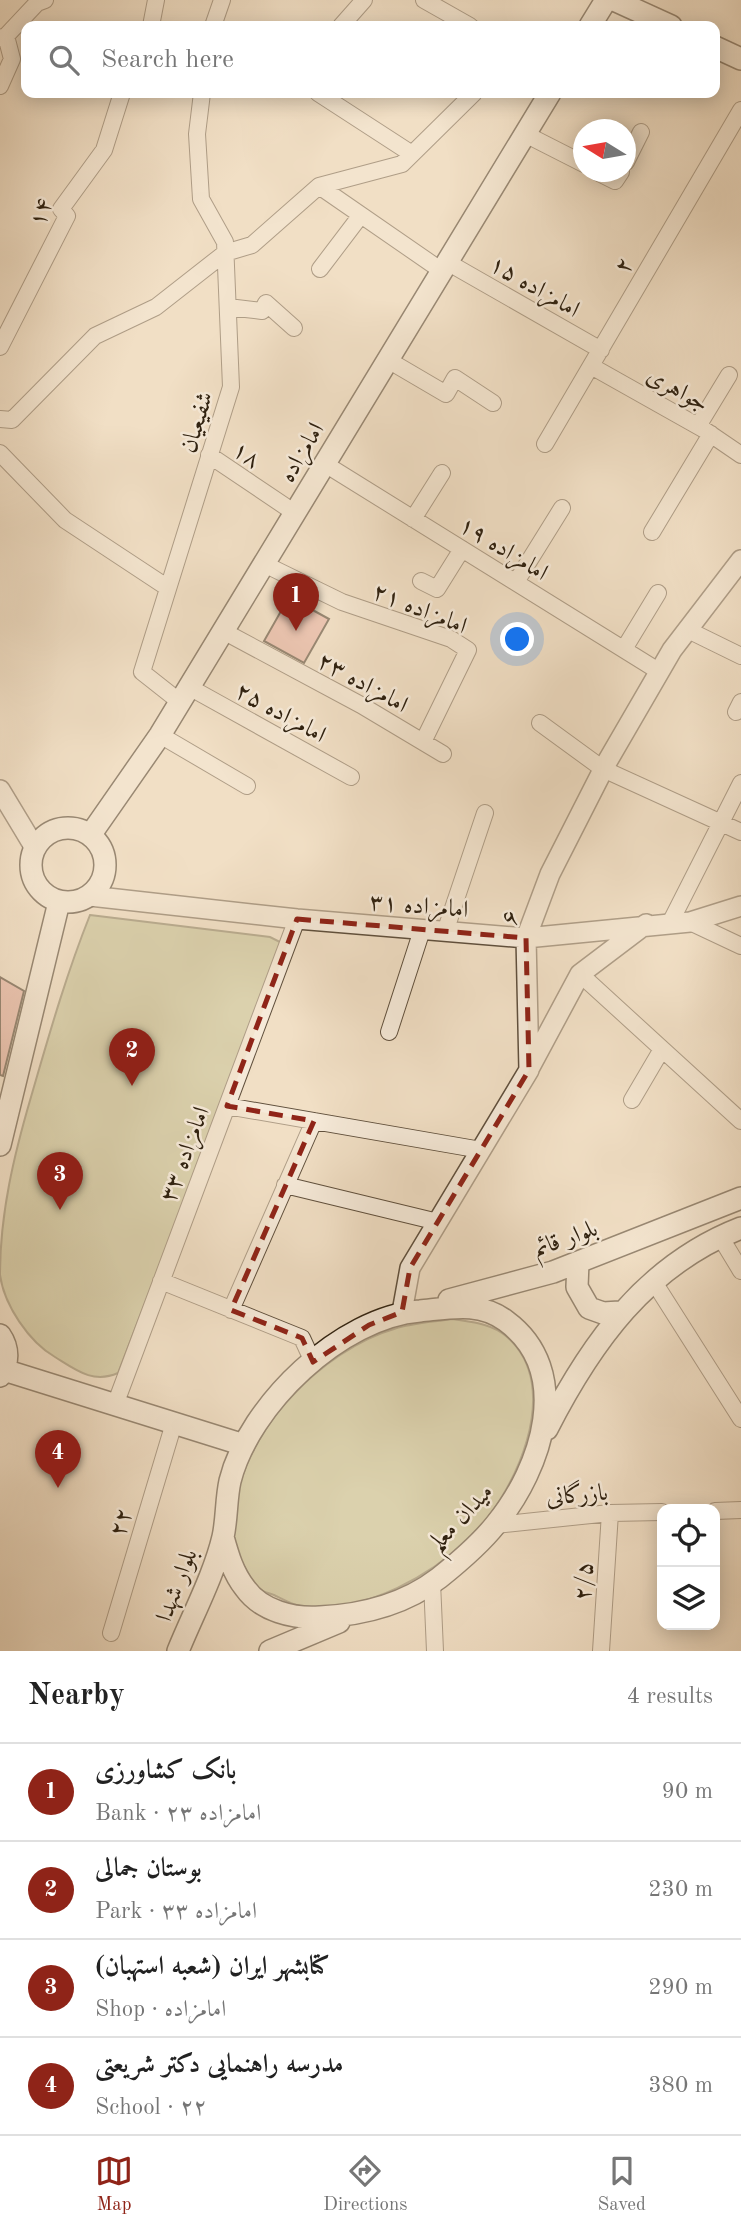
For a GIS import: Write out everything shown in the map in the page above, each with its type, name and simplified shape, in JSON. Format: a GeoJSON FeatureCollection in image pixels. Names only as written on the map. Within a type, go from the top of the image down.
{"type":"FeatureCollection","features":[{"type":"Feature","properties":{"kind":"main road"},"geometry":{"type":"LineString","coordinates":[[593,21],[606,0]]}},
{"type":"Feature","properties":{"kind":"main road"},"geometry":{"type":"LineString","coordinates":[[614,0],[660,21]]}},
{"type":"Feature","properties":{"kind":"main road"},"geometry":{"type":"LineString","coordinates":[[720,49],[741,59]]}},
{"type":"Feature","properties":{"kind":"main road","name":"امامزاده"},"geometry":{"type":"LineString","coordinates":[[91,835],[160,735],[547,98]]}},
{"type":"Feature","properties":{"kind":"main road"},"geometry":{"type":"LineString","coordinates":[[60,828],[82,829],[91,835],[104,854],[104,877],[90,896],[75,902],[60,902],[47,896],[33,879],[31,858],[35,848],[50,832],[60,828]]}},
{"type":"Feature","properties":{"kind":"main road"},"geometry":{"type":"LineString","coordinates":[[0,1146],[60,902]]}},
{"type":"Feature","properties":{"kind":"main road","name":"بلوار قائم"},"geometry":{"type":"LineString","coordinates":[[402,1312],[553,1272],[741,1198]]}},
{"type":"Feature","properties":{"kind":"main road"},"geometry":{"type":"LineString","coordinates":[[539,1444],[578,1369],[620,1312],[672,1266],[741,1228]]}},
{"type":"Feature","properties":{"kind":"main road"},"geometry":{"type":"LineString","coordinates":[[578,1262],[577,1287],[589,1308],[603,1313],[620,1312]]}},
{"type":"Feature","properties":{"kind":"main road","name":"میدان معلم"},"geometry":{"type":"LineString","coordinates":[[472,1306],[500,1316],[523,1334],[539,1360],[547,1387],[539,1444],[520,1489],[496,1525],[432,1583],[401,1600],[354,1616],[298,1619],[271,1608],[246,1591],[232,1566],[223,1537],[230,1481],[244,1445],[274,1400],[332,1346],[369,1325],[402,1312],[472,1306]]}},
{"type":"Feature","properties":{"kind":"main road"},"geometry":{"type":"LineString","coordinates":[[0,1335],[7,1351],[2,1373],[244,1445]]}},
{"type":"Feature","properties":{"kind":"main road","name":"بلوار شهدا"},"geometry":{"type":"LineString","coordinates":[[178,1651],[223,1537]]}},
{"type":"Feature","properties":{"kind":"main road"},"geometry":{"type":"LineString","coordinates":[[270,1651],[354,1616]]}},
{"type":"Feature","properties":{"kind":"street"},"geometry":{"type":"LineString","coordinates":[[0,86],[12,59],[5,30],[37,3],[45,0]]}},
{"type":"Feature","properties":{"kind":"street"},"geometry":{"type":"LineString","coordinates":[[151,21],[156,0]]}},
{"type":"Feature","properties":{"kind":"street"},"geometry":{"type":"LineString","coordinates":[[215,21],[222,0]]}},
{"type":"Feature","properties":{"kind":"street"},"geometry":{"type":"LineString","coordinates":[[345,21],[364,0]]}},
{"type":"Feature","properties":{"kind":"street"},"geometry":{"type":"LineString","coordinates":[[424,0],[461,21]]}},
{"type":"Feature","properties":{"kind":"street","name":"۱۴"},"geometry":{"type":"LineString","coordinates":[[0,347],[5,326],[67,216],[61,209],[104,150],[120,98]]}},
{"type":"Feature","properties":{"kind":"street","name":"شفیعیان"},"geometry":{"type":"LineString","coordinates":[[185,694],[142,672],[231,387],[225,242],[201,199],[197,134],[201,98]]}},
{"type":"Feature","properties":{"kind":"street"},"geometry":{"type":"LineString","coordinates":[[329,98],[412,154]]}},
{"type":"Feature","properties":{"kind":"street"},"geometry":{"type":"LineString","coordinates":[[0,419],[12,420],[95,336],[156,307],[225,253],[252,245],[319,186],[402,164],[469,98]]}},
{"type":"Feature","properties":{"kind":"street","name":"۲"},"geometry":{"type":"LineString","coordinates":[[545,444],[741,110]]}},
{"type":"Feature","properties":{"kind":"street"},"geometry":{"type":"LineString","coordinates":[[636,141],[641,132]]}},
{"type":"Feature","properties":{"kind":"street"},"geometry":{"type":"LineString","coordinates":[[525,134],[573,159]]}},
{"type":"Feature","properties":{"kind":"street","name":"امامزاده ۱۵"},"geometry":{"type":"LineString","coordinates":[[319,186],[444,267],[601,350]]}},
{"type":"Feature","properties":{"kind":"street"},"geometry":{"type":"LineString","coordinates":[[320,269],[361,215]]}},
{"type":"Feature","properties":{"kind":"street"},"geometry":{"type":"LineString","coordinates":[[228,307],[262,310],[266,303],[294,328]]}},
{"type":"Feature","properties":{"kind":"street"},"geometry":{"type":"LineString","coordinates":[[388,360],[446,394],[456,378],[493,403]]}},
{"type":"Feature","properties":{"kind":"street","name":"جواهری"},"geometry":{"type":"LineString","coordinates":[[591,366],[705,430],[741,455]]}},
{"type":"Feature","properties":{"kind":"street"},"geometry":{"type":"LineString","coordinates":[[652,532],[705,430],[729,375]]}},
{"type":"Feature","properties":{"kind":"street"},"geometry":{"type":"LineString","coordinates":[[0,453],[65,520],[168,588]]}},
{"type":"Feature","properties":{"kind":"street","name":"۱۸"},"geometry":{"type":"LineString","coordinates":[[209,456],[295,513]]}},
{"type":"Feature","properties":{"kind":"street","name":"امامزاده ۱۹"},"geometry":{"type":"LineString","coordinates":[[325,464],[660,672]]}},
{"type":"Feature","properties":{"kind":"street"},"geometry":{"type":"LineString","coordinates":[[413,519],[442,473]]}},
{"type":"Feature","properties":{"kind":"street"},"geometry":{"type":"LineString","coordinates":[[516,582],[562,508]]}},
{"type":"Feature","properties":{"kind":"street"},"geometry":{"type":"LineString","coordinates":[[421,581],[437,589],[462,549]]}},
{"type":"Feature","properties":{"kind":"street","name":"۶"},"geometry":{"type":"LineString","coordinates":[[529,1070],[526,938],[550,874],[603,769],[660,672],[741,560]]}},
{"type":"Feature","properties":{"kind":"street","name":"امامزاده ۲۱"},"geometry":{"type":"LineString","coordinates":[[264,564],[342,602],[451,639],[468,650],[423,742]]}},
{"type":"Feature","properties":{"kind":"street"},"geometry":{"type":"LineString","coordinates":[[624,649],[658,593]]}},
{"type":"Feature","properties":{"kind":"street"},"geometry":{"type":"LineString","coordinates":[[688,630],[741,656]]}},
{"type":"Feature","properties":{"kind":"street","name":"امامزاده ۲۳"},"geometry":{"type":"LineString","coordinates":[[223,631],[361,705],[443,754]]}},
{"type":"Feature","properties":{"kind":"street","name":"امامزاده ۲۵"},"geometry":{"type":"LineString","coordinates":[[185,694],[351,777]]}},
{"type":"Feature","properties":{"kind":"street"},"geometry":{"type":"LineString","coordinates":[[540,723],[603,769],[741,832]]}},
{"type":"Feature","properties":{"kind":"street"},"geometry":{"type":"LineString","coordinates":[[160,735],[247,786]]}},
{"type":"Feature","properties":{"kind":"street"},"geometry":{"type":"LineString","coordinates":[[741,783],[720,822],[680,923],[741,946]]}},
{"type":"Feature","properties":{"kind":"street"},"geometry":{"type":"LineString","coordinates":[[0,790],[35,848]]}},
{"type":"Feature","properties":{"kind":"street"},"geometry":{"type":"LineString","coordinates":[[445,932],[485,813]]}},
{"type":"Feature","properties":{"kind":"street","name":"امامزاده ۳۱"},"geometry":{"type":"LineString","coordinates":[[90,896],[296,919],[526,938],[646,924],[680,923],[741,906]]}},
{"type":"Feature","properties":{"kind":"street","name":"امامزاده ۳۳"},"geometry":{"type":"LineString","coordinates":[[114,1405],[296,919]]}},
{"type":"Feature","properties":{"kind":"street"},"geometry":{"type":"LineString","coordinates":[[402,1312],[410,1268],[529,1070],[580,974],[646,924]]}},
{"type":"Feature","properties":{"kind":"street"},"geometry":{"type":"LineString","coordinates":[[388,1032],[422,930]]}},
{"type":"Feature","properties":{"kind":"street"},"geometry":{"type":"LineString","coordinates":[[580,974],[741,1121]]}},
{"type":"Feature","properties":{"kind":"street"},"geometry":{"type":"LineString","coordinates":[[632,1100],[662,1049]]}},
{"type":"Feature","properties":{"kind":"street"},"geometry":{"type":"LineString","coordinates":[[227,1106],[481,1150]]}},
{"type":"Feature","properties":{"kind":"street"},"geometry":{"type":"LineString","coordinates":[[231,1310],[314,1121]]}},
{"type":"Feature","properties":{"kind":"street"},"geometry":{"type":"LineString","coordinates":[[285,1185],[438,1222]]}},
{"type":"Feature","properties":{"kind":"street"},"geometry":{"type":"LineString","coordinates":[[722,1238],[741,1271]]}},
{"type":"Feature","properties":{"kind":"street"},"geometry":{"type":"LineString","coordinates":[[161,1281],[302,1338],[313,1362]]}},
{"type":"Feature","properties":{"kind":"street"},"geometry":{"type":"LineString","coordinates":[[654,1282],[741,1419]]}},
{"type":"Feature","properties":{"kind":"street","name":"۲۲"},"geometry":{"type":"LineString","coordinates":[[111,1633],[174,1423]]}},
{"type":"Feature","properties":{"kind":"street"},"geometry":{"type":"LineString","coordinates":[[720,1511],[741,1510]]}},
{"type":"Feature","properties":{"kind":"street","name":"بازرگانی"},"geometry":{"type":"LineString","coordinates":[[496,1525],[610,1513],[657,1512]]}},
{"type":"Feature","properties":{"kind":"street","name":"۲/۵"},"geometry":{"type":"LineString","coordinates":[[601,1651],[610,1513]]}},
{"type":"Feature","properties":{"kind":"street"},"geometry":{"type":"LineString","coordinates":[[432,1583],[435,1651]]}},
{"type":"Feature","properties":{"kind":"highlighted area"},"geometry":{"type":"Polygon","coordinates":[[[297,919],[526,938],[529,1070],[410,1268],[402,1312],[369,1325],[313,1362],[302,1338],[231,1310],[314,1121],[227,1106],[297,919]]]}},
{"type":"Feature","properties":{"kind":"shaded area"},"geometry":{"type":"Polygon","coordinates":[[[90,915],[270,937],[284,944],[118,1373],[101,1377],[78,1371],[36,1342],[12,1310],[0,1275],[5,1207],[19,1141],[58,1005],[90,915]]]}},
{"type":"Feature","properties":{"kind":"shaded area"},"geometry":{"type":"Polygon","coordinates":[[[452,1319],[487,1326],[506,1336],[523,1358],[532,1383],[533,1411],[527,1441],[502,1496],[486,1520],[469,1539],[435,1566],[397,1588],[356,1603],[335,1607],[302,1607],[259,1589],[237,1550],[233,1526],[235,1502],[251,1454],[278,1412],[315,1374],[353,1347],[401,1327],[452,1319]]]}},
{"type":"Feature","properties":{"kind":"building"},"geometry":{"type":"Polygon","coordinates":[[[289,597],[329,619],[304,663],[264,641],[289,597]]]}},
{"type":"Feature","properties":{"kind":"building"},"geometry":{"type":"Polygon","coordinates":[[[0,977],[24,991],[3,1076],[0,1075],[0,977]]]}},
{"type":"Feature","properties":{"kind":"place","name":"بانک کشاورزی"},"geometry":{"type":"Point","coordinates":[296,631]}},
{"type":"Feature","properties":{"kind":"place","name":"بوستان جمالی"},"geometry":{"type":"Point","coordinates":[132,1086]}},
{"type":"Feature","properties":{"kind":"place","name":"کتابشهر ایران (شعبه استهبان)"},"geometry":{"type":"Point","coordinates":[60,1210]}},
{"type":"Feature","properties":{"kind":"place","name":"مدرسه راهنمایی دکتر شریعتی"},"geometry":{"type":"Point","coordinates":[58,1488]}}]}
